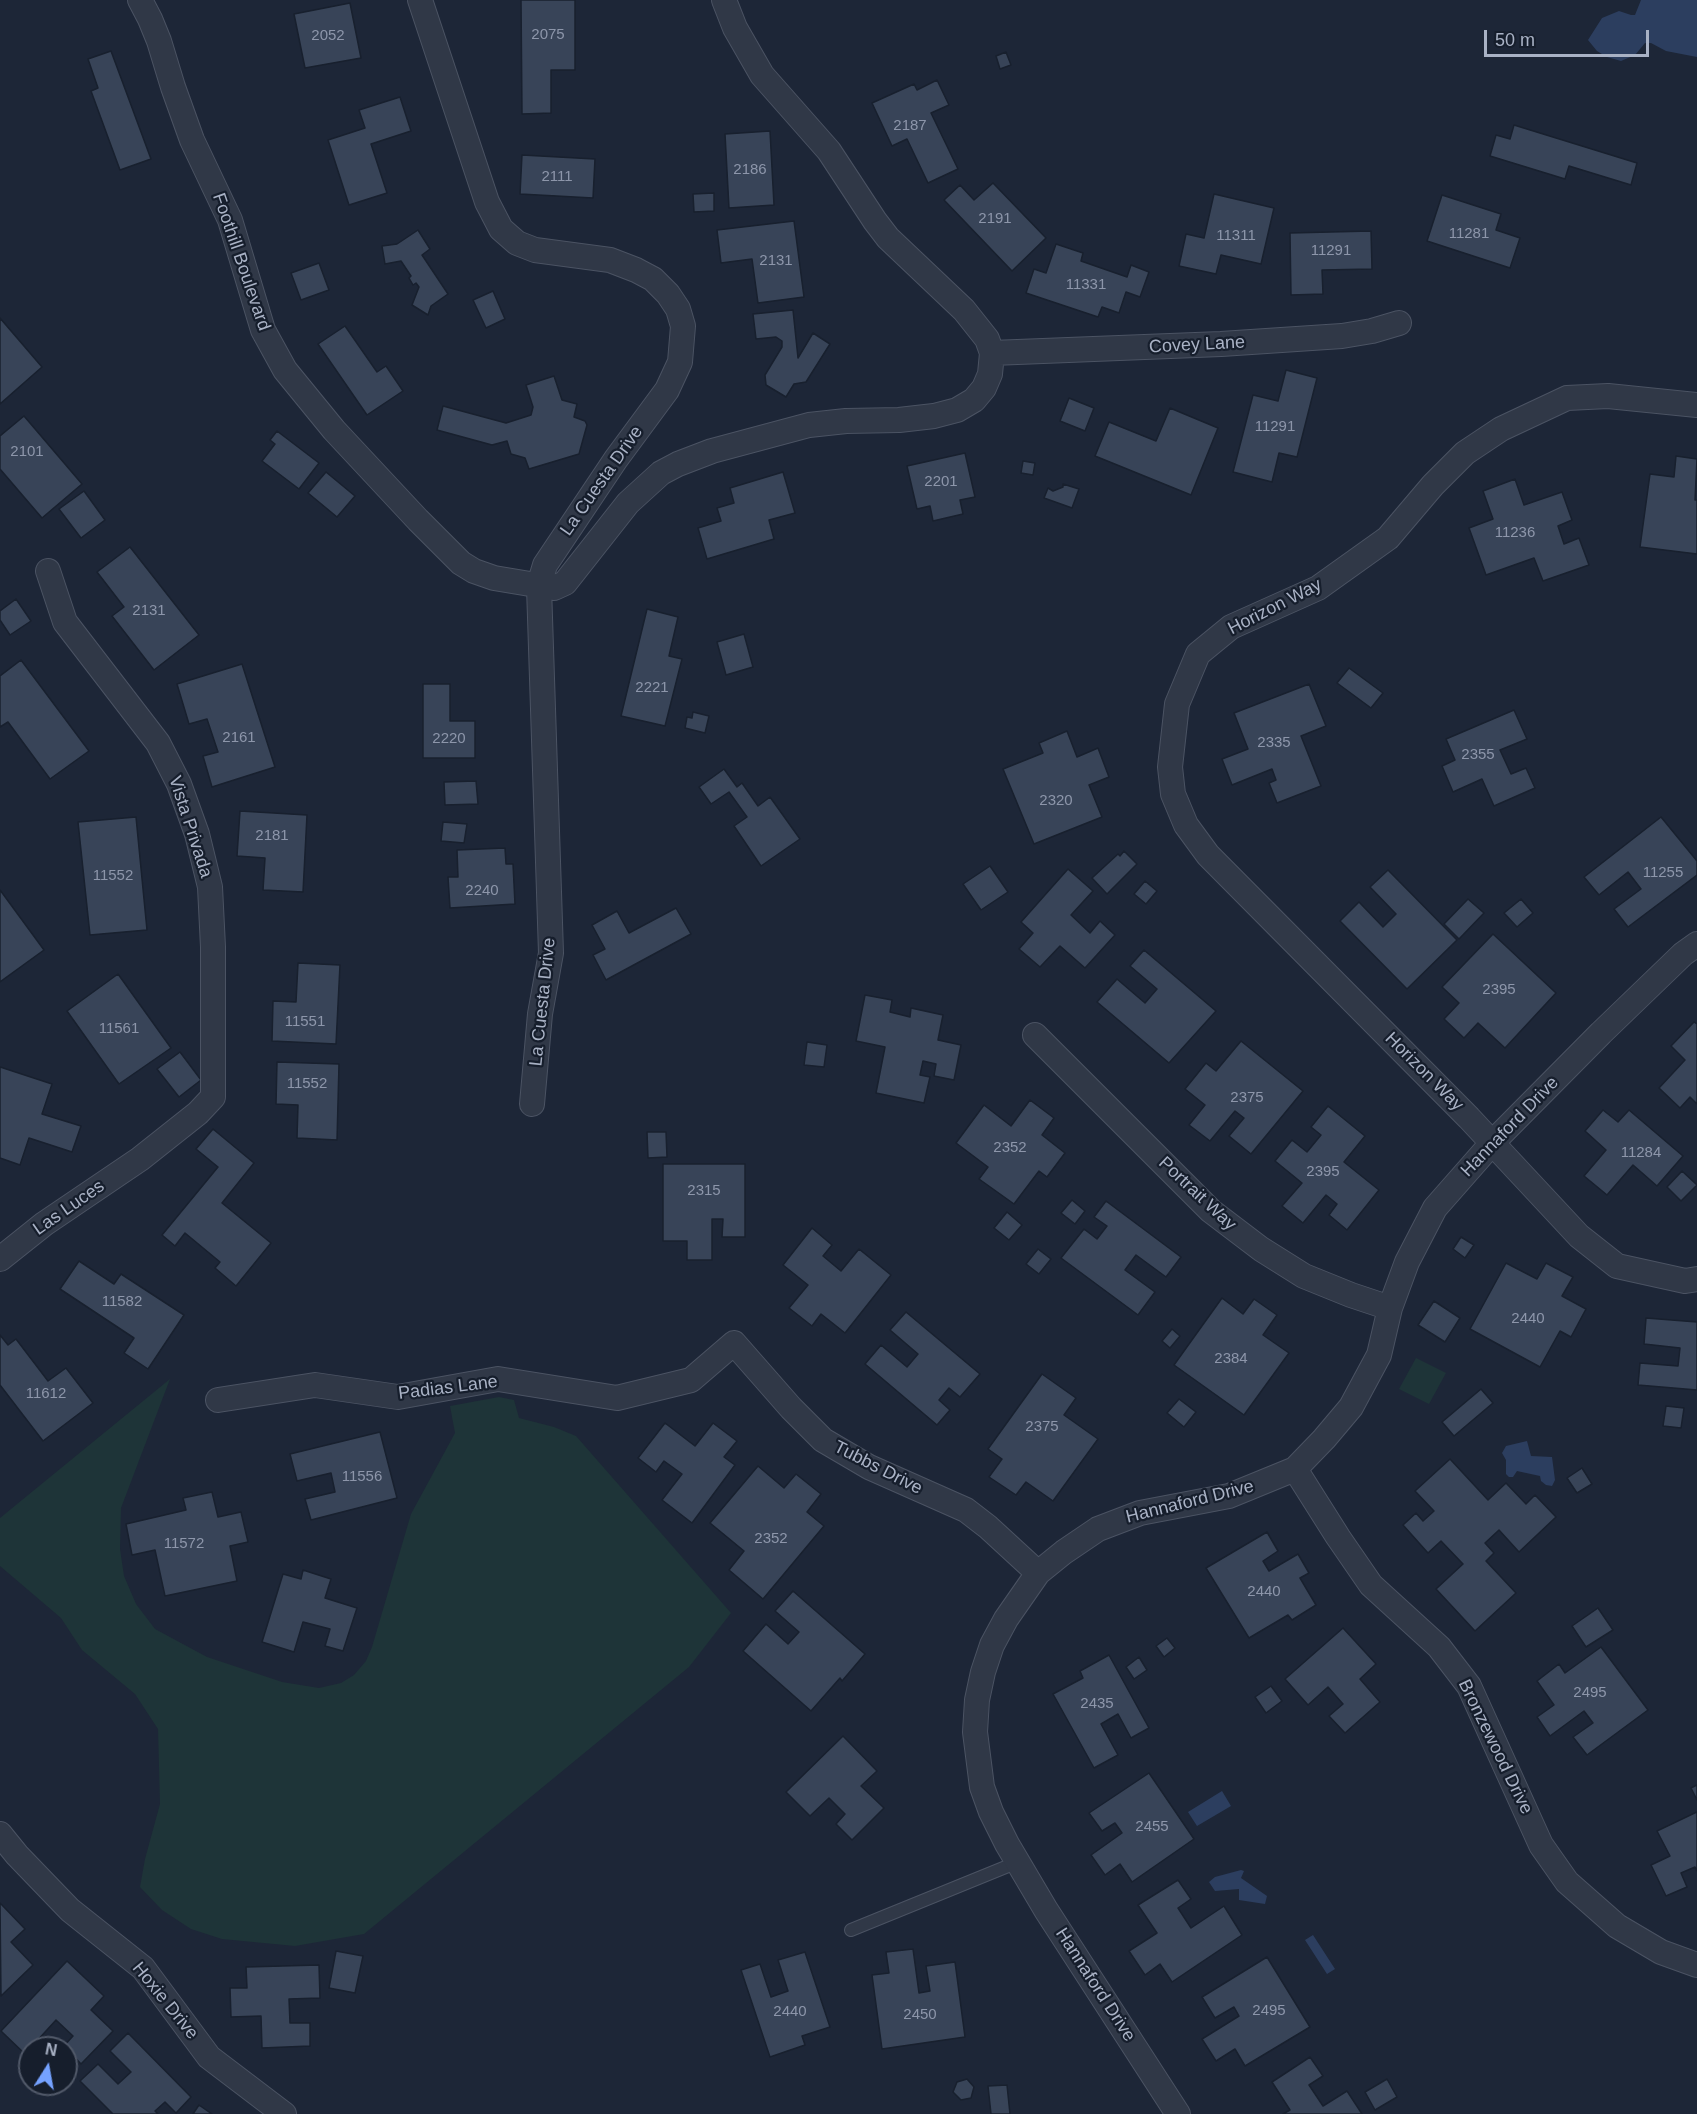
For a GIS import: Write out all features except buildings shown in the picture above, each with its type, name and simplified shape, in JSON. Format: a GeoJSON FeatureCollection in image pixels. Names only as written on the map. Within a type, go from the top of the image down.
{"type":"FeatureCollection","features":[{"type":"Feature","properties":{"kind":"street","name":"Foothill Boulevard"},"geometry":{"type":"LineString","coordinates":[[140,0],[159,41],[192,140],[230,220],[263,330],[285,370],[334,430],[424,527],[461,563],[474,571],[494,578],[539,587]]}},
{"type":"Feature","properties":{"kind":"street","name":"La Cuesta Drive"},"geometry":{"type":"LineString","coordinates":[[420,0],[487,202],[501,229],[517,243],[535,250],[610,260],[653,279],[669,294],[678,309],[683,326],[683,348],[676,375],[545,565],[539,587],[551,953],[540,1014],[532,1104]]}},
{"type":"Feature","properties":{"kind":"street"},"geometry":{"type":"LineString","coordinates":[[539,587],[554,588],[565,583],[628,503],[661,473],[678,464],[712,451],[809,425],[846,421],[899,420],[934,416],[957,410],[975,400],[990,374],[992,353],[987,339],[964,310],[888,238],[829,151],[762,75],[735,28],[724,0]]}},
{"type":"Feature","properties":{"kind":"street","name":"Covey Lane"},"geometry":{"type":"LineString","coordinates":[[992,353],[1221,344],[1342,336],[1399,322]]}},
{"type":"Feature","properties":{"kind":"street","name":"Horizon Way"},"geometry":{"type":"LineString","coordinates":[[1697,405],[1608,396],[1567,398],[1501,429],[1465,453],[1433,485],[1389,538],[1318,588],[1231,627],[1198,654],[1177,705],[1170,767],[1173,794],[1186,825],[1216,863],[1493,1142],[1579,1236],[1617,1266],[1685,1281],[1697,1279]]}},
{"type":"Feature","properties":{"kind":"street","name":"Vista Privada"},"geometry":{"type":"LineString","coordinates":[[48,572],[65,622],[158,743],[179,784],[190,814],[210,887],[213,947],[213,1097],[198,1113],[140,1159]]}},
{"type":"Feature","properties":{"kind":"street","name":"Hannaford Drive"},"geometry":{"type":"LineString","coordinates":[[1178,2114],[1046,1910],[991,1812],[982,1787],[975,1732],[977,1700],[983,1672],[993,1645],[1006,1619],[1038,1573],[1098,1529],[1140,1513],[1229,1496],[1295,1468],[1351,1407],[1378,1355],[1390,1308],[1407,1262],[1435,1208],[1493,1142],[1601,1033],[1683,954],[1697,944]]}},
{"type":"Feature","properties":{"kind":"street","name":"Portrait Way"},"geometry":{"type":"LineString","coordinates":[[1035,1035],[1211,1211],[1261,1249],[1304,1276],[1351,1296],[1390,1308]]}},
{"type":"Feature","properties":{"kind":"street","name":"Las Luces"},"geometry":{"type":"LineString","coordinates":[[0,1259],[44,1224],[140,1159]]}},
{"type":"Feature","properties":{"kind":"street","name":"Padias Lane"},"geometry":{"type":"LineString","coordinates":[[218,1400],[315,1385],[398,1396],[498,1379],[617,1398],[691,1380],[734,1343]]}},
{"type":"Feature","properties":{"kind":"street","name":"Tubbs Drive"},"geometry":{"type":"LineString","coordinates":[[734,1343],[791,1408],[823,1440],[878,1472],[966,1510],[1038,1573]]}},
{"type":"Feature","properties":{"kind":"street","name":"Bronzewood Drive"},"geometry":{"type":"LineString","coordinates":[[1295,1468],[1371,1585],[1439,1647],[1469,1686],[1541,1845],[1567,1882],[1617,1926],[1660,1952],[1697,1965]]}},
{"type":"Feature","properties":{"kind":"street","name":"Hoxie Drive"},"geometry":{"type":"LineString","coordinates":[[0,1834],[70,1910],[143,1968],[209,2057],[284,2114]]}},
{"type":"Feature","properties":{"kind":"lane"},"geometry":{"type":"LineString","coordinates":[[851,1930],[1018,1862]]}},
{"type":"Feature","properties":{"kind":"green space"},"geometry":{"type":"Polygon","coordinates":[[[1416,1358],[1446,1373],[1429,1404],[1399,1389],[1416,1358]]]}},
{"type":"Feature","properties":{"kind":"green space"},"geometry":{"type":"Polygon","coordinates":[[[170,1379],[121,1508],[120,1549],[124,1576],[136,1604],[155,1629],[207,1657],[282,1682],[319,1688],[341,1683],[354,1675],[366,1661],[372,1647],[411,1514],[455,1433],[450,1406],[499,1397],[514,1400],[519,1418],[554,1427],[576,1436],[731,1613],[689,1667],[364,1934],[295,1946],[222,1939],[191,1929],[162,1910],[140,1887],[160,1804],[158,1729],[135,1694],[82,1650],[61,1618],[0,1566],[0,1518],[170,1379]]]}},
{"type":"Feature","properties":{"kind":"water"},"geometry":{"type":"Polygon","coordinates":[[[1641,0],[1697,0],[1697,57],[1666,51],[1651,43],[1645,43],[1635,55],[1621,61],[1597,51],[1588,40],[1602,18],[1619,11],[1635,15],[1641,0]]]}},
{"type":"Feature","properties":{"kind":"water"},"geometry":{"type":"Polygon","coordinates":[[[1527,1441],[1531,1456],[1552,1457],[1555,1480],[1552,1486],[1541,1481],[1540,1476],[1517,1471],[1513,1477],[1506,1474],[1506,1460],[1502,1453],[1506,1446],[1527,1441]]]}},
{"type":"Feature","properties":{"kind":"water"},"geometry":{"type":"Polygon","coordinates":[[[1222,1791],[1231,1806],[1197,1826],[1188,1812],[1222,1791]]]}},
{"type":"Feature","properties":{"kind":"water"},"geometry":{"type":"Polygon","coordinates":[[[1244,1871],[1241,1878],[1267,1896],[1265,1904],[1239,1900],[1239,1889],[1215,1891],[1209,1882],[1215,1877],[1244,1871]]]}},
{"type":"Feature","properties":{"kind":"water"},"geometry":{"type":"Polygon","coordinates":[[[1313,1935],[1335,1969],[1327,1974],[1305,1940],[1313,1935]]]}}]}
